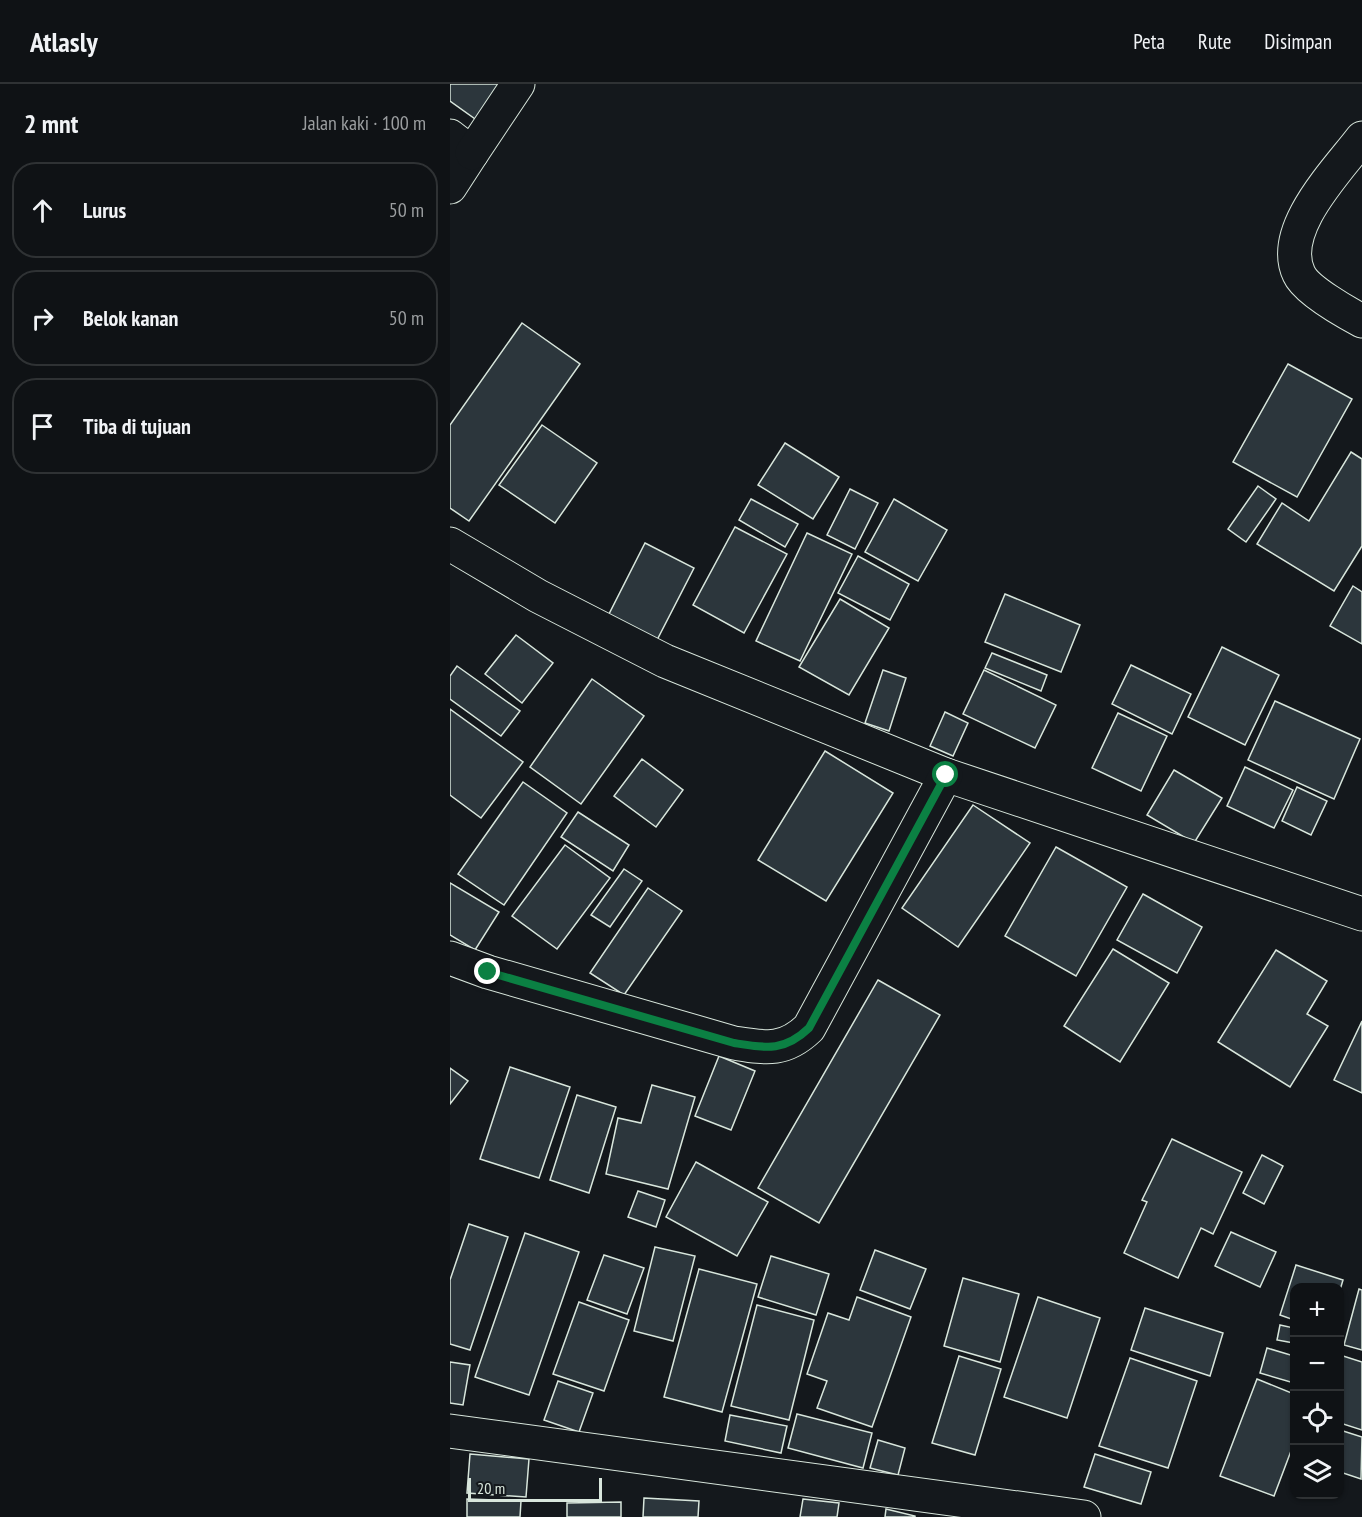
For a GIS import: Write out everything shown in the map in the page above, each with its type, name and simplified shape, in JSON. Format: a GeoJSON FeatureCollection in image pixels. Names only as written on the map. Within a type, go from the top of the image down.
{"type":"FeatureCollection","features":[{"type":"Feature","properties":{"kind":"street"},"geometry":{"type":"LineString","coordinates":[[450,187],[461,144],[518,84]]}},
{"type":"Feature","properties":{"kind":"street"},"geometry":{"type":"LineString","coordinates":[[1362,138],[1303,219],[1294,256],[1300,276],[1318,292],[1362,321]]}},
{"type":"Feature","properties":{"kind":"street"},"geometry":{"type":"LineString","coordinates":[[450,544],[538,596],[664,661],[946,775],[1362,914]]}},
{"type":"Feature","properties":{"kind":"street"},"geometry":{"type":"LineString","coordinates":[[450,958],[488,972],[734,1043],[768,1048],[794,1042],[809,1028],[946,775]]}},
{"type":"Feature","properties":{"kind":"street"},"geometry":{"type":"LineString","coordinates":[[450,1431],[1070,1516]]}},
{"type":"Feature","properties":{"kind":"building"},"geometry":{"type":"Polygon","coordinates":[[[450,84],[515,84],[485,126],[450,101],[450,84]]]}},
{"type":"Feature","properties":{"kind":"building"},"geometry":{"type":"Polygon","coordinates":[[[522,323],[580,364],[469,521],[450,508],[450,425],[522,323]]]}},
{"type":"Feature","properties":{"kind":"building"},"geometry":{"type":"Polygon","coordinates":[[[1288,364],[1352,399],[1297,497],[1233,462],[1288,364]]]}},
{"type":"Feature","properties":{"kind":"building"},"geometry":{"type":"Polygon","coordinates":[[[542,425],[597,463],[555,523],[499,485],[542,425]]]}},
{"type":"Feature","properties":{"kind":"building"},"geometry":{"type":"Polygon","coordinates":[[[785,443],[839,477],[813,519],[758,485],[785,443]]]}},
{"type":"Feature","properties":{"kind":"building"},"geometry":{"type":"Polygon","coordinates":[[[1351,452],[1362,459],[1362,546],[1334,591],[1257,544],[1282,503],[1309,521],[1351,452]]]}},
{"type":"Feature","properties":{"kind":"building"},"geometry":{"type":"Polygon","coordinates":[[[1258,486],[1276,499],[1246,542],[1228,529],[1258,486]]]}},
{"type":"Feature","properties":{"kind":"building"},"geometry":{"type":"Polygon","coordinates":[[[850,489],[878,503],[855,549],[827,535],[850,489]]]}},
{"type":"Feature","properties":{"kind":"building"},"geometry":{"type":"Polygon","coordinates":[[[751,499],[798,524],[785,547],[739,520],[751,499]]]}},
{"type":"Feature","properties":{"kind":"building"},"geometry":{"type":"Polygon","coordinates":[[[894,499],[947,530],[918,581],[865,552],[894,499]]]}},
{"type":"Feature","properties":{"kind":"building"},"geometry":{"type":"Polygon","coordinates":[[[735,527],[787,554],[744,633],[693,605],[735,527]]]}},
{"type":"Feature","properties":{"kind":"building"},"geometry":{"type":"Polygon","coordinates":[[[807,533],[852,554],[800,661],[756,641],[807,533]]]}},
{"type":"Feature","properties":{"kind":"building"},"geometry":{"type":"Polygon","coordinates":[[[645,543],[694,568],[657,640],[608,616],[645,543]]]}},
{"type":"Feature","properties":{"kind":"building"},"geometry":{"type":"Polygon","coordinates":[[[858,556],[909,584],[890,620],[838,593],[858,556]]]}},
{"type":"Feature","properties":{"kind":"building"},"geometry":{"type":"Polygon","coordinates":[[[1353,586],[1362,592],[1362,644],[1330,626],[1353,586]]]}},
{"type":"Feature","properties":{"kind":"building"},"geometry":{"type":"Polygon","coordinates":[[[1005,594],[1080,625],[1061,672],[985,642],[1005,594]]]}},
{"type":"Feature","properties":{"kind":"building"},"geometry":{"type":"Polygon","coordinates":[[[840,599],[889,628],[849,695],[799,667],[840,599]]]}},
{"type":"Feature","properties":{"kind":"building"},"geometry":{"type":"Polygon","coordinates":[[[516,635],[553,663],[522,703],[485,674],[516,635]]]}},
{"type":"Feature","properties":{"kind":"building"},"geometry":{"type":"Polygon","coordinates":[[[1222,647],[1279,675],[1245,745],[1188,717],[1222,647]]]}},
{"type":"Feature","properties":{"kind":"building"},"geometry":{"type":"Polygon","coordinates":[[[992,653],[1047,675],[1041,691],[985,668],[992,653]]]}},
{"type":"Feature","properties":{"kind":"building"},"geometry":{"type":"Polygon","coordinates":[[[1131,665],[1191,694],[1172,734],[1112,704],[1131,665]]]}},
{"type":"Feature","properties":{"kind":"building"},"geometry":{"type":"Polygon","coordinates":[[[457,666],[520,711],[501,736],[450,699],[450,676],[457,666]]]}},
{"type":"Feature","properties":{"kind":"building"},"geometry":{"type":"Polygon","coordinates":[[[883,670],[906,678],[889,731],[865,723],[883,670]]]}},
{"type":"Feature","properties":{"kind":"building"},"geometry":{"type":"Polygon","coordinates":[[[984,670],[1056,705],[1035,748],[963,714],[984,670]]]}},
{"type":"Feature","properties":{"kind":"building"},"geometry":{"type":"Polygon","coordinates":[[[592,679],[644,716],[581,804],[530,767],[592,679]]]}},
{"type":"Feature","properties":{"kind":"building"},"geometry":{"type":"Polygon","coordinates":[[[1275,701],[1360,739],[1334,799],[1248,760],[1275,701]]]}},
{"type":"Feature","properties":{"kind":"building"},"geometry":{"type":"Polygon","coordinates":[[[450,709],[523,762],[481,818],[450,795],[450,709]]]}},
{"type":"Feature","properties":{"kind":"building"},"geometry":{"type":"Polygon","coordinates":[[[945,712],[968,723],[953,756],[930,746],[945,712]]]}},
{"type":"Feature","properties":{"kind":"building"},"geometry":{"type":"Polygon","coordinates":[[[1118,713],[1167,736],[1141,791],[1092,768],[1118,713]]]}},
{"type":"Feature","properties":{"kind":"building"},"geometry":{"type":"Polygon","coordinates":[[[825,751],[893,793],[826,901],[758,860],[825,751]]]}},
{"type":"Feature","properties":{"kind":"building"},"geometry":{"type":"Polygon","coordinates":[[[642,759],[683,790],[656,827],[614,796],[642,759]]]}},
{"type":"Feature","properties":{"kind":"building"},"geometry":{"type":"Polygon","coordinates":[[[1245,767],[1293,790],[1274,828],[1227,806],[1245,767]]]}},
{"type":"Feature","properties":{"kind":"building"},"geometry":{"type":"Polygon","coordinates":[[[1174,770],[1222,798],[1194,843],[1147,815],[1174,770]]]}},
{"type":"Feature","properties":{"kind":"building"},"geometry":{"type":"Polygon","coordinates":[[[523,782],[567,813],[504,905],[458,874],[523,782]]]}},
{"type":"Feature","properties":{"kind":"building"},"geometry":{"type":"Polygon","coordinates":[[[1297,787],[1327,801],[1311,835],[1282,821],[1297,787]]]}},
{"type":"Feature","properties":{"kind":"building"},"geometry":{"type":"Polygon","coordinates":[[[973,805],[1030,843],[958,947],[902,908],[973,805]]]}},
{"type":"Feature","properties":{"kind":"building"},"geometry":{"type":"Polygon","coordinates":[[[578,812],[629,845],[613,871],[561,837],[578,812]]]}},
{"type":"Feature","properties":{"kind":"building"},"geometry":{"type":"Polygon","coordinates":[[[565,845],[610,878],[557,949],[512,916],[565,845]]]}},
{"type":"Feature","properties":{"kind":"building"},"geometry":{"type":"Polygon","coordinates":[[[1056,847],[1127,887],[1076,976],[1005,936],[1056,847]]]}},
{"type":"Feature","properties":{"kind":"building"},"geometry":{"type":"Polygon","coordinates":[[[624,869],[642,881],[610,927],[591,915],[624,869]]]}},
{"type":"Feature","properties":{"kind":"building"},"geometry":{"type":"Polygon","coordinates":[[[450,883],[499,912],[475,950],[450,935],[450,883]]]}},
{"type":"Feature","properties":{"kind":"building"},"geometry":{"type":"Polygon","coordinates":[[[648,888],[682,911],[624,995],[590,973],[648,888]]]}},
{"type":"Feature","properties":{"kind":"building"},"geometry":{"type":"Polygon","coordinates":[[[1143,894],[1202,927],[1177,973],[1117,940],[1143,894]]]}},
{"type":"Feature","properties":{"kind":"building"},"geometry":{"type":"Polygon","coordinates":[[[1113,949],[1169,983],[1120,1062],[1064,1026],[1113,949]]]}},
{"type":"Feature","properties":{"kind":"building"},"geometry":{"type":"Polygon","coordinates":[[[1276,950],[1327,981],[1307,1014],[1328,1026],[1290,1087],[1218,1042],[1276,950]]]}},
{"type":"Feature","properties":{"kind":"building"},"geometry":{"type":"Polygon","coordinates":[[[878,980],[940,1015],[819,1223],[758,1188],[878,980]]]}},
{"type":"Feature","properties":{"kind":"building"},"geometry":{"type":"Polygon","coordinates":[[[1362,1021],[1362,1093],[1334,1080],[1362,1021]]]}},
{"type":"Feature","properties":{"kind":"building"},"geometry":{"type":"Polygon","coordinates":[[[719,1056],[755,1071],[731,1130],[695,1116],[719,1056]]]}},
{"type":"Feature","properties":{"kind":"building"},"geometry":{"type":"Polygon","coordinates":[[[510,1067],[570,1087],[539,1178],[480,1159],[510,1067]]]}},
{"type":"Feature","properties":{"kind":"building"},"geometry":{"type":"Polygon","coordinates":[[[450,1068],[468,1081],[450,1104],[450,1068]]]}},
{"type":"Feature","properties":{"kind":"building"},"geometry":{"type":"Polygon","coordinates":[[[652,1085],[695,1097],[668,1189],[606,1174],[618,1118],[641,1123],[652,1085]]]}},
{"type":"Feature","properties":{"kind":"building"},"geometry":{"type":"Polygon","coordinates":[[[577,1095],[616,1107],[589,1193],[550,1180],[577,1095]]]}},
{"type":"Feature","properties":{"kind":"building"},"geometry":{"type":"Polygon","coordinates":[[[1172,1139],[1242,1172],[1213,1234],[1201,1228],[1178,1278],[1124,1253],[1147,1202],[1142,1200],[1172,1139]]]}},
{"type":"Feature","properties":{"kind":"building"},"geometry":{"type":"Polygon","coordinates":[[[1262,1155],[1283,1166],[1264,1204],[1243,1193],[1262,1155]]]}},
{"type":"Feature","properties":{"kind":"building"},"geometry":{"type":"Polygon","coordinates":[[[696,1162],[768,1202],[737,1256],[666,1217],[696,1162]]]}},
{"type":"Feature","properties":{"kind":"building"},"geometry":{"type":"Polygon","coordinates":[[[638,1191],[665,1200],[656,1227],[628,1217],[638,1191]]]}},
{"type":"Feature","properties":{"kind":"building"},"geometry":{"type":"Polygon","coordinates":[[[469,1224],[508,1237],[470,1350],[450,1344],[450,1280],[469,1224]]]}},
{"type":"Feature","properties":{"kind":"building"},"geometry":{"type":"Polygon","coordinates":[[[1231,1232],[1276,1252],[1260,1287],[1215,1266],[1231,1232]]]}},
{"type":"Feature","properties":{"kind":"building"},"geometry":{"type":"Polygon","coordinates":[[[525,1233],[579,1252],[529,1395],[475,1377],[525,1233]]]}},
{"type":"Feature","properties":{"kind":"building"},"geometry":{"type":"Polygon","coordinates":[[[655,1247],[695,1256],[673,1341],[634,1331],[655,1247]]]}},
{"type":"Feature","properties":{"kind":"building"},"geometry":{"type":"Polygon","coordinates":[[[875,1250],[926,1269],[910,1309],[860,1290],[875,1250]]]}},
{"type":"Feature","properties":{"kind":"building"},"geometry":{"type":"Polygon","coordinates":[[[604,1255],[644,1268],[627,1314],[587,1300],[604,1255]]]}},
{"type":"Feature","properties":{"kind":"building"},"geometry":{"type":"Polygon","coordinates":[[[771,1256],[829,1274],[816,1315],[758,1297],[771,1256]]]}},
{"type":"Feature","properties":{"kind":"building"},"geometry":{"type":"Polygon","coordinates":[[[1296,1265],[1343,1280],[1342,1283],[1290,1283],[1296,1265]]]}},
{"type":"Feature","properties":{"kind":"building"},"geometry":{"type":"Polygon","coordinates":[[[699,1269],[757,1284],[722,1412],[664,1397],[699,1269]]]}},
{"type":"Feature","properties":{"kind":"building"},"geometry":{"type":"Polygon","coordinates":[[[963,1278],[1019,1294],[1000,1362],[944,1346],[963,1278]]]}},
{"type":"Feature","properties":{"kind":"building"},"geometry":{"type":"Polygon","coordinates":[[[1290,1284],[1290,1319],[1280,1315],[1290,1284]]]}},
{"type":"Feature","properties":{"kind":"building"},"geometry":{"type":"Polygon","coordinates":[[[1359,1289],[1362,1290],[1362,1350],[1344,1345],[1359,1289]]]}},
{"type":"Feature","properties":{"kind":"building"},"geometry":{"type":"Polygon","coordinates":[[[857,1297],[911,1317],[872,1427],[817,1408],[827,1381],[807,1374],[828,1313],[849,1320],[857,1297]]]}},
{"type":"Feature","properties":{"kind":"building"},"geometry":{"type":"Polygon","coordinates":[[[1038,1297],[1100,1318],[1067,1418],[1004,1397],[1038,1297]]]}},
{"type":"Feature","properties":{"kind":"building"},"geometry":{"type":"Polygon","coordinates":[[[579,1302],[629,1320],[604,1391],[553,1374],[579,1302]]]}},
{"type":"Feature","properties":{"kind":"building"},"geometry":{"type":"Polygon","coordinates":[[[757,1305],[814,1320],[789,1420],[731,1406],[757,1305]]]}},
{"type":"Feature","properties":{"kind":"building"},"geometry":{"type":"Polygon","coordinates":[[[1145,1308],[1223,1333],[1210,1376],[1131,1350],[1145,1308]]]}},
{"type":"Feature","properties":{"kind":"building"},"geometry":{"type":"Polygon","coordinates":[[[1280,1325],[1290,1327],[1290,1342],[1277,1340],[1280,1325]]]}},
{"type":"Feature","properties":{"kind":"building"},"geometry":{"type":"Polygon","coordinates":[[[1267,1348],[1290,1355],[1290,1382],[1260,1373],[1267,1348]]]}},
{"type":"Feature","properties":{"kind":"building"},"geometry":{"type":"Polygon","coordinates":[[[959,1356],[1001,1369],[975,1455],[932,1443],[959,1356]]]}},
{"type":"Feature","properties":{"kind":"building"},"geometry":{"type":"Polygon","coordinates":[[[1344,1356],[1362,1362],[1362,1430],[1344,1424],[1344,1356]]]}},
{"type":"Feature","properties":{"kind":"building"},"geometry":{"type":"Polygon","coordinates":[[[1130,1358],[1197,1381],[1168,1468],[1099,1446],[1130,1358]]]}},
{"type":"Feature","properties":{"kind":"building"},"geometry":{"type":"Polygon","coordinates":[[[450,1362],[470,1365],[463,1405],[450,1403],[450,1362]]]}},
{"type":"Feature","properties":{"kind":"building"},"geometry":{"type":"Polygon","coordinates":[[[1257,1379],[1290,1392],[1290,1454],[1274,1496],[1220,1476],[1257,1379]]]}},
{"type":"Feature","properties":{"kind":"building"},"geometry":{"type":"Polygon","coordinates":[[[558,1381],[593,1393],[579,1432],[544,1420],[558,1381]]]}},
{"type":"Feature","properties":{"kind":"building"},"geometry":{"type":"Polygon","coordinates":[[[797,1414],[872,1433],[863,1468],[788,1448],[797,1414]]]}},
{"type":"Feature","properties":{"kind":"building"},"geometry":{"type":"Polygon","coordinates":[[[730,1415],[787,1426],[781,1453],[725,1441],[730,1415]]]}},
{"type":"Feature","properties":{"kind":"building"},"geometry":{"type":"Polygon","coordinates":[[[1344,1431],[1362,1437],[1361,1479],[1344,1473],[1344,1431]]]}},
{"type":"Feature","properties":{"kind":"building"},"geometry":{"type":"Polygon","coordinates":[[[878,1440],[905,1448],[898,1475],[870,1468],[878,1440]]]}},
{"type":"Feature","properties":{"kind":"building"},"geometry":{"type":"Polygon","coordinates":[[[470,1454],[529,1459],[526,1497],[467,1493],[470,1454]]]}},
{"type":"Feature","properties":{"kind":"building"},"geometry":{"type":"Polygon","coordinates":[[[1095,1454],[1151,1472],[1141,1504],[1084,1487],[1095,1454]]]}},
{"type":"Feature","properties":{"kind":"building"},"geometry":{"type":"Polygon","coordinates":[[[644,1498],[699,1501],[698,1517],[643,1517],[644,1498]]]}},
{"type":"Feature","properties":{"kind":"building"},"geometry":{"type":"Polygon","coordinates":[[[467,1499],[521,1501],[520,1517],[467,1517],[467,1499]]]}},
{"type":"Feature","properties":{"kind":"building"},"geometry":{"type":"Polygon","coordinates":[[[803,1499],[839,1503],[837,1517],[800,1517],[803,1499]]]}},
{"type":"Feature","properties":{"kind":"building"},"geometry":{"type":"Polygon","coordinates":[[[621,1502],[621,1517],[567,1517],[567,1503],[621,1502]]]}},
{"type":"Feature","properties":{"kind":"building"},"geometry":{"type":"Polygon","coordinates":[[[886,1509],[915,1516],[915,1517],[885,1517],[886,1509]]]}},
{"type":"Feature","properties":{"kind":"route"},"geometry":{"type":"LineString","coordinates":[[488,972],[734,1043],[768,1048],[794,1042],[809,1028],[946,775]]}}]}
